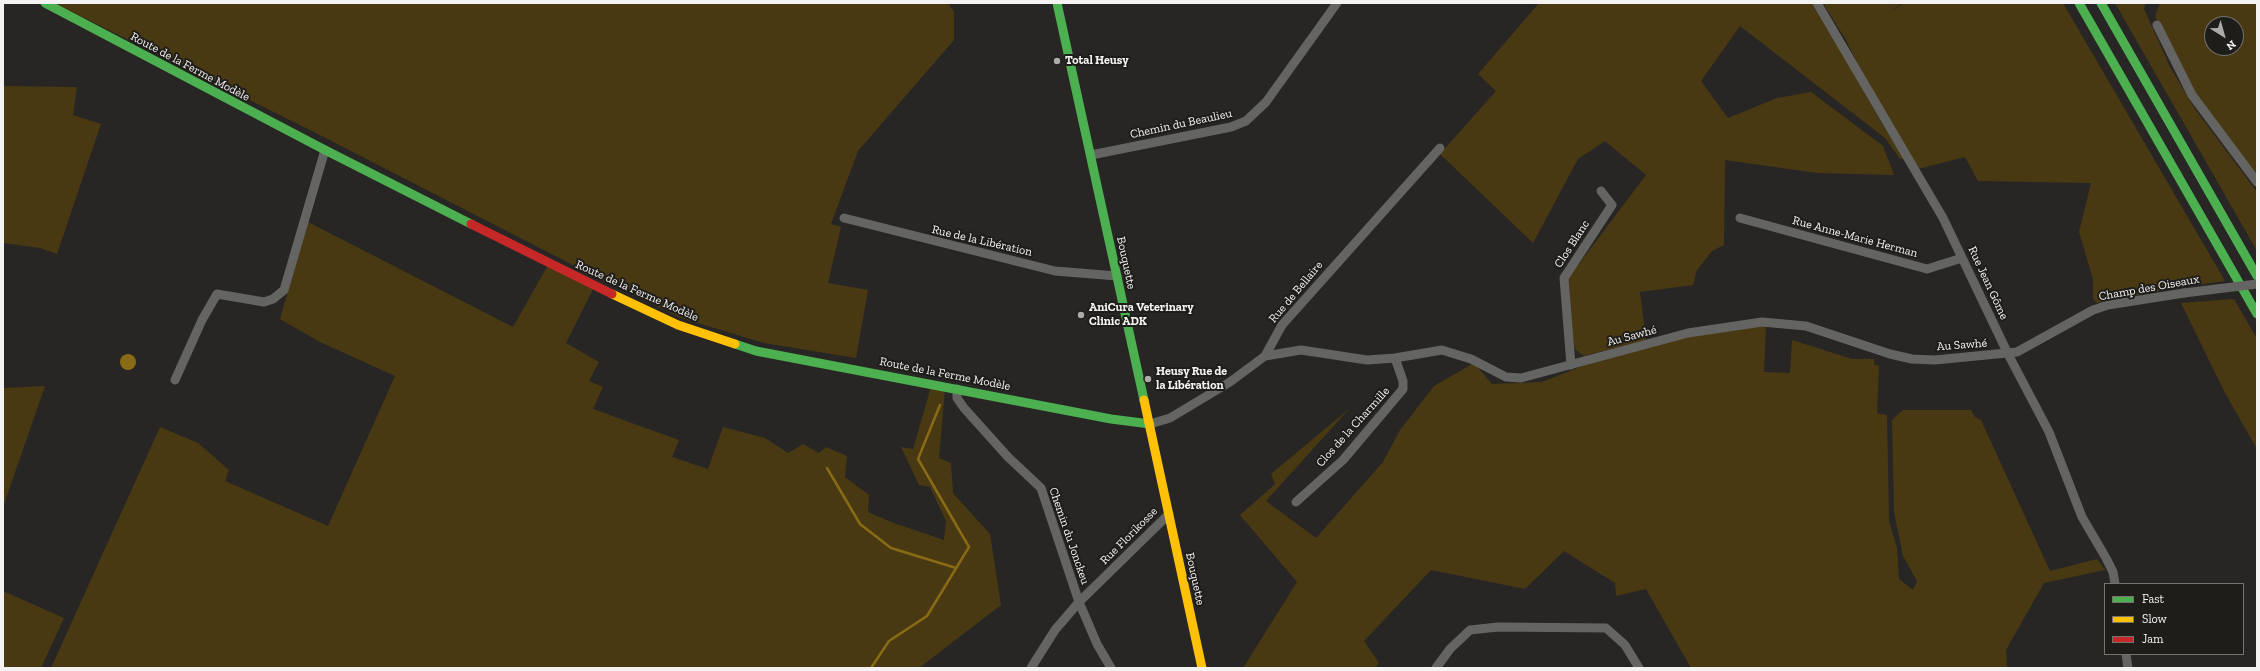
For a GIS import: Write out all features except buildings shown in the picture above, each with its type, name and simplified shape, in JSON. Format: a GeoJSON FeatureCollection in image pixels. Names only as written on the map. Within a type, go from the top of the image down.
{"type":"FeatureCollection","features":[{"type":"Feature","properties":{"kind":"main road","name":"Route de la Ferme Modèle"},"geometry":{"type":"LineString","coordinates":[[45,3],[325,150],[578,278],[678,325],[756,350],[1111,419],[1150,424]]}},
{"type":"Feature","properties":{"kind":"main road","name":"Bouquette"},"geometry":{"type":"LineString","coordinates":[[1058,3],[1202,668]]}},
{"type":"Feature","properties":{"kind":"main road"},"geometry":{"type":"LineString","coordinates":[[2079,3],[2257,314]]}},
{"type":"Feature","properties":{"kind":"main road"},"geometry":{"type":"LineString","coordinates":[[2101,3],[2257,276]]}},
{"type":"Feature","properties":{"kind":"street","name":"Chemin du Beaulieu"},"geometry":{"type":"LineString","coordinates":[[1091,155],[1231,127],[1246,121],[1266,102],[1337,3]]}},
{"type":"Feature","properties":{"kind":"street","name":"Rue Jean Gôme"},"geometry":{"type":"LineString","coordinates":[[1817,3],[1943,218],[2008,354],[2049,432],[2082,517],[2113,572],[2115,583]]}},
{"type":"Feature","properties":{"kind":"street"},"geometry":{"type":"LineString","coordinates":[[2157,25],[2192,95],[2257,182]]}},
{"type":"Feature","properties":{"kind":"street","name":"Rue de Bellaire"},"geometry":{"type":"LineString","coordinates":[[1150,424],[1170,418],[1230,382],[1265,356],[1282,325],[1440,148]]}},
{"type":"Feature","properties":{"kind":"street"},"geometry":{"type":"LineString","coordinates":[[175,380],[202,320],[217,294],[264,302],[273,299],[284,290],[325,150]]}},
{"type":"Feature","properties":{"kind":"street","name":"Clos Blanc"},"geometry":{"type":"LineString","coordinates":[[1571,364],[1564,278],[1612,205],[1601,191]]}},
{"type":"Feature","properties":{"kind":"street","name":"Rue de la Libération"},"geometry":{"type":"LineString","coordinates":[[844,218],[1055,271],[1117,276]]}},
{"type":"Feature","properties":{"kind":"street","name":"Rue Anne-Marie Herman"},"geometry":{"type":"LineString","coordinates":[[1740,218],[1927,269],[1962,258]]}},
{"type":"Feature","properties":{"kind":"street","name":"Champ des Oiseaux"},"geometry":{"type":"LineString","coordinates":[[2008,354],[2017,352],[2093,310],[2108,305],[2184,293],[2257,284]]}},
{"type":"Feature","properties":{"kind":"street","name":"Au Sawhé"},"geometry":{"type":"LineString","coordinates":[[1265,356],[1301,350],[1367,360],[1395,358],[1442,350],[1471,359],[1506,377],[1521,378],[1688,333],[1762,322],[1806,326],[1890,354],[1912,359],[1935,360],[2008,354]]}},
{"type":"Feature","properties":{"kind":"street","name":"Clos de la Charmille"},"geometry":{"type":"LineString","coordinates":[[1296,502],[1343,460],[1403,389],[1403,381],[1395,358]]}},
{"type":"Feature","properties":{"kind":"street","name":"Chemin du Jonckeu"},"geometry":{"type":"LineString","coordinates":[[957,389],[958,398],[964,408],[1008,458],[1041,488],[1079,602],[1097,644],[1111,668]]}},
{"type":"Feature","properties":{"kind":"street","name":"Rue Florikosse"},"geometry":{"type":"LineString","coordinates":[[1031,668],[1055,630],[1079,602],[1169,514]]}},
{"type":"Feature","properties":{"kind":"street"},"geometry":{"type":"LineString","coordinates":[[1436,668],[1450,649],[1470,630],[1506,627],[1606,628],[1625,645],[1639,668]]}},
{"type":"Feature","properties":{"kind":"street"},"geometry":{"type":"LineString","coordinates":[[2126,655],[2128,668]]}},
{"type":"Feature","properties":{"kind":"shaded area"},"geometry":{"type":"Polygon","coordinates":[[[54,3],[948,3],[954,12],[954,40],[858,151],[831,224],[841,227],[828,283],[868,290],[856,358],[764,343],[681,318],[571,264],[310,130],[54,3]]]}},
{"type":"Feature","properties":{"kind":"shaded area"},"geometry":{"type":"Polygon","coordinates":[[[1539,3],[1814,3],[1882,124],[1904,158],[1900,159],[1885,138],[1740,26],[1701,81],[1728,118],[1777,98],[1811,92],[1883,146],[1894,175],[1817,173],[1725,160],[1724,245],[1712,251],[1697,270],[1693,285],[1640,292],[1646,340],[1584,356],[1575,349],[1570,322],[1569,277],[1646,175],[1605,141],[1578,159],[1533,243],[1440,154],[1496,91],[1478,74],[1539,3]]]}},
{"type":"Feature","properties":{"kind":"shaded area"},"geometry":{"type":"Polygon","coordinates":[[[1823,3],[1902,3],[1888,13],[1904,3],[2063,3],[2225,281],[2174,288],[2097,303],[2093,299],[2093,279],[2079,232],[2091,183],[1978,181],[1965,157],[1918,169],[1873,95],[1846,40],[1823,3]]]}},
{"type":"Feature","properties":{"kind":"shaded area"},"geometry":{"type":"Polygon","coordinates":[[[2115,3],[2146,3],[2144,9],[2170,67],[2195,109],[2257,192],[2257,251],[2115,3]]]}},
{"type":"Feature","properties":{"kind":"shaded area"},"geometry":{"type":"Polygon","coordinates":[[[2160,3],[2257,3],[2257,181],[2202,105],[2155,16],[2160,3]]]}},
{"type":"Feature","properties":{"kind":"shaded area"},"geometry":{"type":"Polygon","coordinates":[[[3,86],[77,87],[73,115],[101,124],[57,254],[40,248],[3,243],[3,86]]]}},
{"type":"Feature","properties":{"kind":"shaded area"},"geometry":{"type":"Polygon","coordinates":[[[308,222],[513,327],[548,265],[593,289],[566,343],[599,362],[589,381],[603,387],[593,409],[679,440],[672,457],[708,469],[723,427],[765,438],[788,453],[803,444],[819,453],[826,447],[847,456],[845,477],[869,495],[868,512],[891,522],[944,540],[946,521],[930,487],[919,485],[901,447],[913,449],[931,387],[945,389],[939,458],[951,463],[953,493],[990,534],[1001,605],[919,668],[51,668],[160,427],[198,443],[229,470],[225,481],[328,526],[395,376],[320,342],[280,319],[308,222]]]}},
{"type":"Feature","properties":{"kind":"shaded area"},"geometry":{"type":"Polygon","coordinates":[[[2234,299],[2257,339],[2257,449],[2225,393],[2181,303],[2234,299]]]}},
{"type":"Feature","properties":{"kind":"shaded area"},"geometry":{"type":"Polygon","coordinates":[[[1766,326],[1764,372],[1790,373],[1792,340],[1852,359],[1874,359],[1874,364],[1879,366],[1877,413],[1887,415],[1889,521],[1897,548],[1899,579],[1913,590],[1917,581],[1903,556],[1894,512],[1892,420],[1903,410],[1971,410],[1975,417],[1981,420],[2050,571],[2097,559],[2105,570],[2044,583],[2006,650],[2007,668],[1691,668],[1646,589],[1616,596],[1615,583],[1564,551],[1525,589],[1431,570],[1364,641],[1379,663],[1375,668],[1243,668],[1297,582],[1240,515],[1275,484],[1271,474],[1350,408],[1266,501],[1316,538],[1383,462],[1400,430],[1434,386],[1474,363],[1492,384],[1542,382],[1585,365],[1686,335],[1766,326]]]}},
{"type":"Feature","properties":{"kind":"shaded area"},"geometry":{"type":"Polygon","coordinates":[[[125,354],[131,354],[136,359],[134,368],[131,370],[125,370],[120,365],[120,359],[125,354]]]}},
{"type":"Feature","properties":{"kind":"shaded area"},"geometry":{"type":"Polygon","coordinates":[[[45,386],[3,507],[3,388],[45,386]]]}},
{"type":"Feature","properties":{"kind":"shaded area"},"geometry":{"type":"Polygon","coordinates":[[[3,591],[64,618],[41,668],[3,668],[3,591]]]}},
{"type":"Feature","properties":{"kind":"waterway"},"geometry":{"type":"LineString","coordinates":[[871,668],[889,641],[927,616],[969,547],[918,459],[940,405]]}},
{"type":"Feature","properties":{"kind":"waterway"},"geometry":{"type":"LineString","coordinates":[[827,468],[860,524],[891,548],[956,568]]}},
{"type":"Feature","properties":{"kind":"traffic: fast"},"geometry":{"type":"LineString","coordinates":[[45,3],[325,150],[471,224]]}},
{"type":"Feature","properties":{"kind":"traffic: fast"},"geometry":{"type":"LineString","coordinates":[[1057,3],[1144,400]]}},
{"type":"Feature","properties":{"kind":"traffic: fast"},"geometry":{"type":"LineString","coordinates":[[2079,3],[2257,314]]}},
{"type":"Feature","properties":{"kind":"traffic: fast"},"geometry":{"type":"LineString","coordinates":[[2101,3],[2257,276]]}},
{"type":"Feature","properties":{"kind":"traffic: fast"},"geometry":{"type":"LineString","coordinates":[[735,344],[756,351],[1111,419],[1150,424]]}},
{"type":"Feature","properties":{"kind":"traffic: slow"},"geometry":{"type":"LineString","coordinates":[[612,294],[678,325],[735,344]]}},
{"type":"Feature","properties":{"kind":"traffic: slow"},"geometry":{"type":"LineString","coordinates":[[1144,400],[1202,668]]}},
{"type":"Feature","properties":{"kind":"traffic: jam"},"geometry":{"type":"LineString","coordinates":[[471,224],[612,294]]}},
{"type":"Feature","properties":{"kind":"place","name":"Total Heusy"},"geometry":{"type":"Point","coordinates":[1057,61]}},
{"type":"Feature","properties":{"kind":"place","name":"AniCura Veterinary Clinic ADK"},"geometry":{"type":"Point","coordinates":[1081,315]}},
{"type":"Feature","properties":{"kind":"place","name":"Heusy Rue de la Libération"},"geometry":{"type":"Point","coordinates":[1148,379]}}]}
